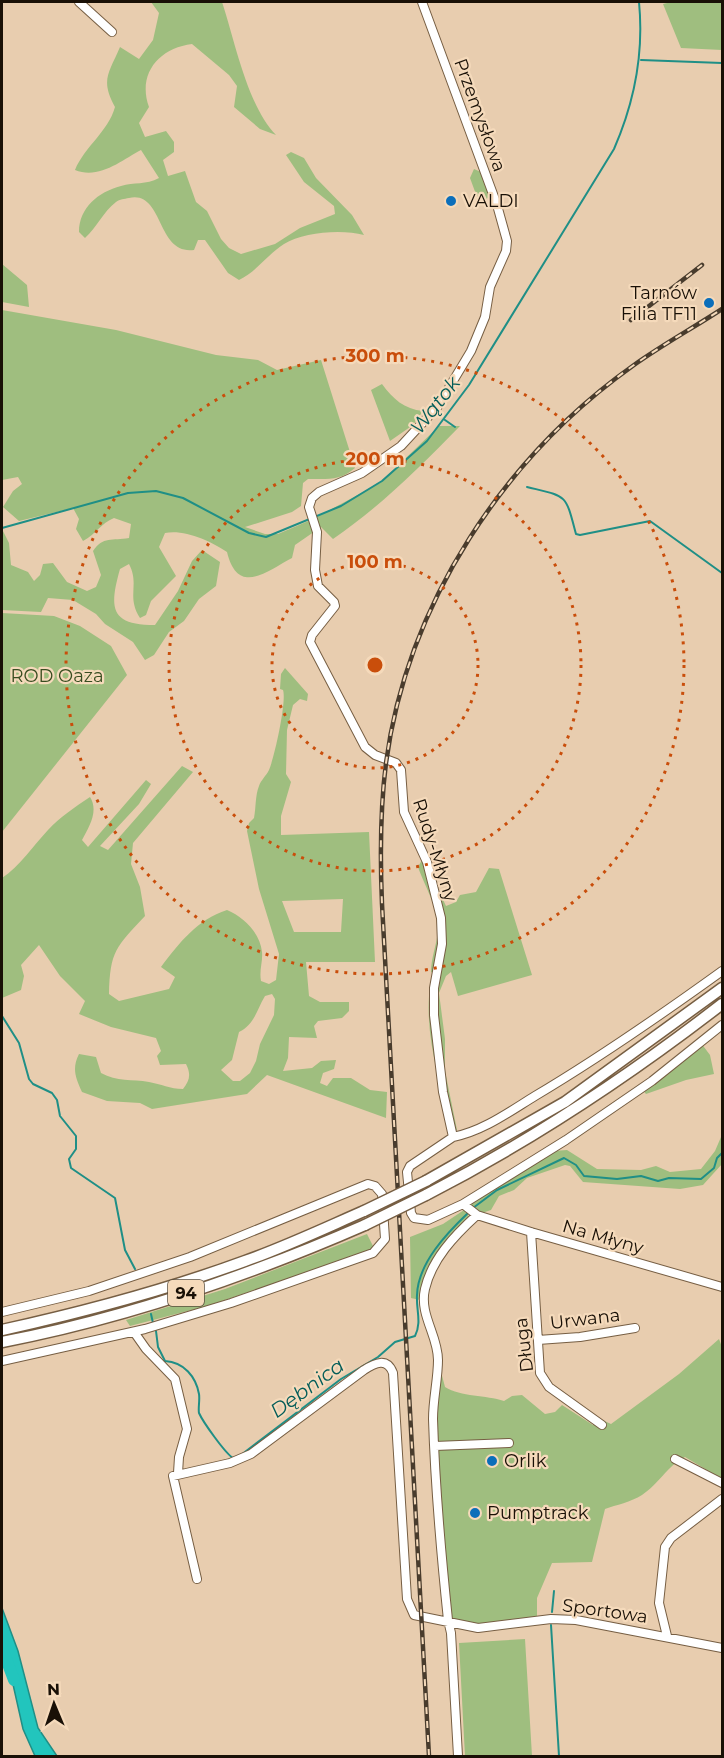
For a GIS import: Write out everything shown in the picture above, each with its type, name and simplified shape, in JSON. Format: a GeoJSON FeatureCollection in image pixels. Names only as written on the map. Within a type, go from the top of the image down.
{"type":"FeatureCollection","features":[{"type":"Feature","properties":{"kind":"main road","name":"94"},"geometry":{"type":"LineString","coordinates":[[2,1330],[90,1310],[200,1277],[247,1261],[364,1211],[426,1181],[565,1102],[723,988]]}},
{"type":"Feature","properties":{"kind":"main road","name":"94"},"geometry":{"type":"LineString","coordinates":[[2,1342],[93,1321],[202,1288],[302,1252],[365,1224],[483,1166],[570,1113],[723,1004]]}},
{"type":"Feature","properties":{"kind":"street"},"geometry":{"type":"LineString","coordinates":[[79,2],[112,32]]}},
{"type":"Feature","properties":{"kind":"street","name":"Przemysłowa"},"geometry":{"type":"LineString","coordinates":[[317,552],[317,532],[309,507],[312,498],[319,492],[362,473],[382,460],[401,446],[427,420],[471,351],[485,316],[490,286],[507,251],[507,241],[497,205],[422,2]]}},
{"type":"Feature","properties":{"kind":"street","name":"Rudy-Młyny"},"geometry":{"type":"LineString","coordinates":[[317,552],[315,570],[318,586],[334,602],[335,606],[312,635],[310,642],[365,747],[375,755],[396,763],[401,770],[404,813],[417,847],[427,862],[436,894],[442,944],[434,988],[434,1015],[443,1092],[453,1137]]}},
{"type":"Feature","properties":{"kind":"street"},"geometry":{"type":"LineString","coordinates":[[723,971],[650,1023],[552,1086],[500,1118],[467,1134],[453,1137],[410,1166],[407,1172],[411,1214],[414,1218],[428,1220],[463,1204],[566,1140],[652,1081],[723,1025]]}},
{"type":"Feature","properties":{"kind":"street"},"geometry":{"type":"LineString","coordinates":[[2,1312],[89,1291],[190,1257],[238,1239],[355,1188],[368,1184],[380,1190],[386,1232],[381,1246],[373,1253],[231,1303],[134,1332],[120,1333],[2,1361]]}},
{"type":"Feature","properties":{"kind":"street"},"geometry":{"type":"LineString","coordinates":[[458,1756],[452,1633],[448,1620],[435,1446],[434,1392],[438,1360],[436,1344],[425,1319],[425,1290],[436,1261],[459,1232],[477,1215],[463,1204]]}},
{"type":"Feature","properties":{"kind":"street","name":"Na Młyny"},"geometry":{"type":"LineString","coordinates":[[477,1215],[723,1287]]}},
{"type":"Feature","properties":{"kind":"street","name":"Długa"},"geometry":{"type":"LineString","coordinates":[[531,1232],[540,1373],[549,1387],[602,1425]]}},
{"type":"Feature","properties":{"kind":"street","name":"Urwana"},"geometry":{"type":"LineString","coordinates":[[538,1340],[580,1337],[635,1328]]}},
{"type":"Feature","properties":{"kind":"street"},"geometry":{"type":"LineString","coordinates":[[134,1332],[146,1349],[175,1379],[187,1429],[178,1457],[178,1473],[173,1476],[173,1485],[197,1579]]}},
{"type":"Feature","properties":{"kind":"street","name":"Sportowa"},"geometry":{"type":"LineString","coordinates":[[178,1473],[230,1463],[250,1454],[364,1370],[375,1363],[384,1362],[391,1367],[393,1373],[406,1599],[414,1615],[448,1620],[478,1628],[551,1619],[576,1620],[723,1648]]}},
{"type":"Feature","properties":{"kind":"street"},"geometry":{"type":"LineString","coordinates":[[435,1446],[509,1443]]}},
{"type":"Feature","properties":{"kind":"street"},"geometry":{"type":"LineString","coordinates":[[675,1459],[723,1483]]}},
{"type":"Feature","properties":{"kind":"street"},"geometry":{"type":"LineString","coordinates":[[667,1636],[659,1603],[665,1547],[671,1538],[723,1499]]}},
{"type":"Feature","properties":{"kind":"green space"},"geometry":{"type":"Polygon","coordinates":[[[151,2],[222,2],[250,90],[257,107],[276,135],[260,129],[234,107],[237,86],[229,75],[192,44],[170,51],[161,57],[149,74],[146,95],[149,107],[139,123],[145,137],[166,131],[174,142],[174,152],[163,160],[168,176],[185,171],[196,202],[207,211],[221,239],[229,248],[241,254],[275,244],[300,228],[335,214],[334,206],[304,182],[286,155],[291,152],[304,158],[316,178],[352,215],[364,235],[345,232],[323,233],[292,240],[278,248],[251,273],[239,280],[228,273],[205,240],[198,240],[194,250],[182,249],[173,243],[149,203],[140,198],[118,201],[107,210],[85,238],[79,232],[86,208],[105,192],[159,178],[141,150],[101,171],[75,170],[112,116],[115,107],[110,98],[107,83],[120,47],[139,59],[153,40],[159,13],[151,2]]]}},
{"type":"Feature","properties":{"kind":"green space"},"geometry":{"type":"Polygon","coordinates":[[[722,2],[722,50],[681,48],[663,4],[722,2]]]}},
{"type":"Feature","properties":{"kind":"green space"},"geometry":{"type":"Polygon","coordinates":[[[474,169],[481,172],[490,195],[486,200],[477,197],[470,178],[474,169]]]}},
{"type":"Feature","properties":{"kind":"green space"},"geometry":{"type":"Polygon","coordinates":[[[2,264],[27,285],[29,307],[2,302],[2,264]]]}},
{"type":"Feature","properties":{"kind":"green space"},"geometry":{"type":"Polygon","coordinates":[[[2,310],[116,330],[216,355],[258,360],[277,370],[321,360],[355,468],[339,477],[308,479],[303,483],[301,506],[292,512],[245,527],[265,534],[278,534],[313,519],[380,483],[439,426],[460,426],[400,486],[351,526],[333,539],[321,527],[295,545],[292,558],[263,574],[246,577],[238,574],[227,552],[213,544],[189,534],[165,533],[159,547],[176,576],[151,601],[146,615],[140,618],[134,603],[132,571],[129,564],[120,569],[114,604],[121,618],[129,622],[155,625],[178,591],[192,561],[202,550],[220,562],[216,586],[199,599],[184,621],[169,632],[154,655],[145,660],[133,642],[73,600],[48,598],[41,612],[2,610],[2,529],[9,543],[11,565],[28,572],[34,581],[40,575],[43,564],[53,563],[67,582],[87,591],[96,587],[101,575],[93,551],[104,541],[129,538],[131,524],[114,518],[83,541],[76,529],[79,519],[73,508],[19,521],[3,507],[13,491],[22,484],[18,477],[2,480],[2,310]]]}},
{"type":"Feature","properties":{"kind":"green space"},"geometry":{"type":"Polygon","coordinates":[[[382,384],[400,402],[410,408],[423,411],[413,425],[390,441],[371,390],[382,384]]]}},
{"type":"Feature","properties":{"kind":"green space","name":"ROD Oaza"},"geometry":{"type":"Polygon","coordinates":[[[2,613],[54,616],[80,626],[111,646],[127,675],[2,832],[2,613]]]}},
{"type":"Feature","properties":{"kind":"green space"},"geometry":{"type":"Polygon","coordinates":[[[285,668],[308,694],[307,701],[300,699],[293,705],[287,730],[286,774],[291,782],[281,816],[281,835],[369,832],[375,962],[306,962],[309,996],[320,1002],[349,1002],[349,1011],[342,1018],[318,1021],[314,1026],[317,1038],[289,1037],[288,1058],[283,1071],[312,1068],[321,1061],[336,1060],[334,1069],[323,1073],[320,1083],[327,1086],[333,1078],[351,1078],[370,1090],[387,1092],[386,1118],[267,1075],[247,1094],[152,1109],[140,1103],[107,1101],[82,1092],[75,1073],[79,1054],[96,1057],[101,1073],[107,1076],[174,1088],[183,1089],[188,1080],[189,1071],[186,1064],[160,1065],[157,1056],[161,1051],[156,1038],[111,1027],[79,1014],[85,1001],[60,976],[39,945],[21,965],[24,976],[21,990],[2,998],[2,878],[21,862],[48,830],[73,808],[90,797],[94,808],[90,824],[82,840],[88,847],[146,780],[151,784],[139,804],[100,846],[108,850],[182,766],[193,772],[133,843],[131,864],[140,887],[145,916],[116,950],[111,968],[109,994],[119,1001],[169,989],[175,977],[161,967],[182,941],[198,926],[216,914],[227,910],[245,921],[258,938],[262,952],[261,981],[269,984],[276,980],[279,954],[259,889],[247,831],[249,823],[254,818],[259,786],[269,770],[277,743],[284,696],[283,690],[280,689],[281,674],[285,668]],[[343,899],[282,901],[294,932],[341,932],[343,899]],[[272,994],[265,996],[252,1021],[239,1032],[232,1060],[221,1070],[233,1081],[240,1081],[250,1073],[256,1061],[260,1044],[274,1015],[275,999],[272,994]]]}},
{"type":"Feature","properties":{"kind":"green space"},"geometry":{"type":"Polygon","coordinates":[[[423,858],[446,906],[456,902],[460,895],[476,892],[489,868],[499,869],[532,975],[458,996],[451,972],[446,976],[439,993],[445,1039],[445,1071],[457,1130],[452,1130],[432,1047],[429,996],[433,992],[436,975],[431,972],[438,922],[418,867],[423,858]]]}},
{"type":"Feature","properties":{"kind":"green space"},"geometry":{"type":"Polygon","coordinates":[[[701,1043],[710,1055],[714,1074],[686,1080],[646,1094],[642,1089],[701,1043]]]}},
{"type":"Feature","properties":{"kind":"green space"},"geometry":{"type":"Polygon","coordinates":[[[721,1137],[722,1164],[703,1185],[680,1189],[583,1182],[570,1166],[565,1165],[527,1178],[514,1190],[499,1196],[491,1210],[482,1213],[471,1205],[472,1200],[554,1151],[567,1150],[597,1169],[641,1170],[656,1166],[670,1172],[701,1169],[715,1151],[721,1137]]]}},
{"type":"Feature","properties":{"kind":"green space"},"geometry":{"type":"Polygon","coordinates":[[[464,1210],[470,1218],[456,1232],[420,1300],[411,1298],[410,1237],[443,1224],[464,1210]]]}},
{"type":"Feature","properties":{"kind":"green space"},"geometry":{"type":"Polygon","coordinates":[[[367,1234],[374,1248],[370,1251],[207,1306],[130,1326],[126,1320],[225,1289],[367,1234]]]}},
{"type":"Feature","properties":{"kind":"green space"},"geometry":{"type":"Polygon","coordinates":[[[719,1339],[722,1347],[722,1479],[685,1457],[642,1495],[605,1509],[592,1562],[552,1563],[537,1598],[537,1618],[473,1625],[452,1618],[437,1451],[439,1450],[435,1410],[439,1364],[445,1387],[451,1390],[504,1401],[512,1396],[522,1395],[545,1414],[555,1412],[562,1405],[593,1425],[598,1418],[611,1424],[679,1374],[719,1339]]]}},
{"type":"Feature","properties":{"kind":"green space"},"geometry":{"type":"Polygon","coordinates":[[[525,1639],[532,1756],[465,1756],[459,1643],[525,1639]]]}},
{"type":"Feature","properties":{"kind":"water"},"geometry":{"type":"Polygon","coordinates":[[[2,1608],[18,1651],[38,1728],[57,1756],[35,1756],[23,1729],[2,1647],[2,1608]]]}},
{"type":"Feature","properties":{"kind":"waterway","name":"Wątok"},"geometry":{"type":"LineString","coordinates":[[2,528],[128,493],[156,491],[183,498],[249,533],[266,537],[341,506],[382,481],[427,441],[469,385],[614,149],[627,113],[636,77],[640,40],[639,2]]}},
{"type":"Feature","properties":{"kind":"waterway"},"geometry":{"type":"LineString","coordinates":[[641,60],[722,63]]}},
{"type":"Feature","properties":{"kind":"waterway"},"geometry":{"type":"LineString","coordinates":[[445,420],[455,427]]}},
{"type":"Feature","properties":{"kind":"waterway"},"geometry":{"type":"LineString","coordinates":[[527,487],[558,495],[563,499],[576,534],[650,521],[722,573]]}},
{"type":"Feature","properties":{"kind":"waterway","name":"Dębnica"},"geometry":{"type":"LineString","coordinates":[[2,1016],[19,1043],[29,1079],[33,1084],[52,1093],[57,1100],[60,1116],[76,1136],[76,1149],[69,1159],[71,1168],[115,1198],[125,1250],[135,1269]]}},
{"type":"Feature","properties":{"kind":"waterway","name":"Dębnica"},"geometry":{"type":"LineString","coordinates":[[473,1208],[497,1190],[564,1158],[576,1165],[584,1176],[617,1179],[641,1176],[658,1181],[669,1178],[701,1179],[714,1168],[717,1158],[722,1153]]}},
{"type":"Feature","properties":{"kind":"waterway","name":"Dębnica"},"geometry":{"type":"LineString","coordinates":[[241,1455],[341,1379],[378,1357],[395,1342],[415,1336],[418,1321],[417,1295],[422,1272],[443,1239],[468,1213]]}},
{"type":"Feature","properties":{"kind":"waterway","name":"Dębnica"},"geometry":{"type":"LineString","coordinates":[[151,1314],[153,1323]]}},
{"type":"Feature","properties":{"kind":"waterway","name":"Dębnica"},"geometry":{"type":"LineString","coordinates":[[156,1331],[158,1347],[165,1361],[178,1364],[192,1376],[199,1394],[199,1413],[214,1437],[233,1458]]}},
{"type":"Feature","properties":{"kind":"waterway"},"geometry":{"type":"LineString","coordinates":[[552,1612],[554,1591]]}},
{"type":"Feature","properties":{"kind":"waterway"},"geometry":{"type":"LineString","coordinates":[[551,1625],[559,1756]]}},
{"type":"Feature","properties":{"kind":"waterway"},"geometry":{"type":"LineString","coordinates":[[2,1648],[14,1680]]}},
{"type":"Feature","properties":{"kind":"railway"},"geometry":{"type":"LineString","coordinates":[[631,320],[702,265]]}},
{"type":"Feature","properties":{"kind":"railway"},"geometry":{"type":"LineString","coordinates":[[429,1756],[381,886],[384,781],[397,704],[415,647],[439,591],[469,539],[504,489],[543,444],[587,402],[634,365],[722,309]]}},
{"type":"Feature","properties":{"kind":"place","name":"VALDI"},"geometry":{"type":"Point","coordinates":[451,201]}},
{"type":"Feature","properties":{"kind":"place","name":"Tarnów Filia TF11"},"geometry":{"type":"Point","coordinates":[709,303]}},
{"type":"Feature","properties":{"kind":"place","name":"Orlik"},"geometry":{"type":"Point","coordinates":[492,1461]}},
{"type":"Feature","properties":{"kind":"place","name":"Pumptrack"},"geometry":{"type":"Point","coordinates":[475,1513]}}]}
